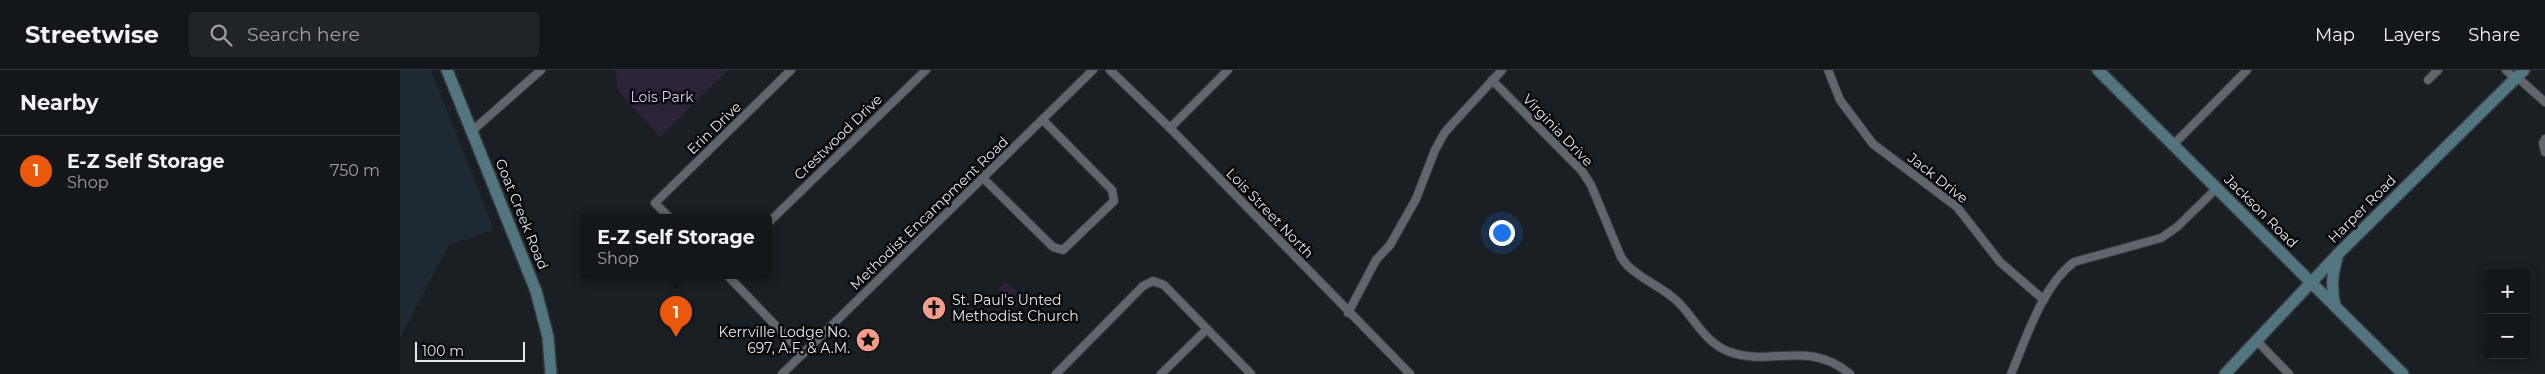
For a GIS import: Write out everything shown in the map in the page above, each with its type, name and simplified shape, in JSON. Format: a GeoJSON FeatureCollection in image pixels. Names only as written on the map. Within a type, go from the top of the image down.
{"type":"FeatureCollection","features":[{"type":"Feature","properties":{"kind":"main road","name":"Goat Creek Road"},"geometry":{"type":"LineString","coordinates":[[447,70],[536,291],[548,337],[551,374]]}},
{"type":"Feature","properties":{"kind":"main road","name":"Jackson Road"},"geometry":{"type":"LineString","coordinates":[[2098,70],[2403,374]]}},
{"type":"Feature","properties":{"kind":"main road","name":"Harper Road"},"geometry":{"type":"LineString","coordinates":[[2226,374],[2338,254],[2519,75]]}},
{"type":"Feature","properties":{"kind":"main road"},"geometry":{"type":"LineString","coordinates":[[2335,306],[2332,291],[2332,273],[2338,254]]}},
{"type":"Feature","properties":{"kind":"street"},"geometry":{"type":"LineString","coordinates":[[472,131],[541,70]]}},
{"type":"Feature","properties":{"kind":"street","name":"Erin Drive"},"geometry":{"type":"LineString","coordinates":[[666,214],[655,203],[791,70]]}},
{"type":"Feature","properties":{"kind":"street","name":"Crestwood Drive"},"geometry":{"type":"LineString","coordinates":[[772,219],[926,70]]}},
{"type":"Feature","properties":{"kind":"street","name":"Methodist Encampment Road"},"geometry":{"type":"LineString","coordinates":[[782,374],[1093,70]]}},
{"type":"Feature","properties":{"kind":"street","name":"Lois Street North"},"geometry":{"type":"LineString","coordinates":[[1110,70],[1170,128],[1348,313],[1410,374]]}},
{"type":"Feature","properties":{"kind":"street"},"geometry":{"type":"LineString","coordinates":[[1170,128],[1228,70]]}},
{"type":"Feature","properties":{"kind":"street"},"geometry":{"type":"LineString","coordinates":[[1348,313],[1376,260],[1390,245],[1416,199],[1435,150],[1445,132],[1502,70]]}},
{"type":"Feature","properties":{"kind":"street","name":"Jack Drive"},"geometry":{"type":"LineString","coordinates":[[1828,70],[1840,100],[1873,144],[1958,207],[2000,262],[2044,300]]}},
{"type":"Feature","properties":{"kind":"street"},"geometry":{"type":"LineString","coordinates":[[2173,145],[2247,70]]}},
{"type":"Feature","properties":{"kind":"street"},"geometry":{"type":"LineString","coordinates":[[2428,80],[2438,70]]}},
{"type":"Feature","properties":{"kind":"street"},"geometry":{"type":"LineString","coordinates":[[2506,70],[2519,75],[2545,102]]}},
{"type":"Feature","properties":{"kind":"street","name":"Virginia Drive"},"geometry":{"type":"LineString","coordinates":[[1492,80],[1582,171],[1591,185],[1621,257],[1626,264],[1680,304],[1714,343],[1728,352],[1746,356],[1814,355],[1840,365],[1850,374]]}},
{"type":"Feature","properties":{"kind":"street"},"geometry":{"type":"LineString","coordinates":[[982,178],[1053,247],[1063,250],[1114,200],[1114,195],[1112,190],[1043,120]]}},
{"type":"Feature","properties":{"kind":"street"},"geometry":{"type":"LineString","coordinates":[[2545,139],[2543,143],[2545,152]]}},
{"type":"Feature","properties":{"kind":"street"},"geometry":{"type":"LineString","coordinates":[[2011,374],[2044,300],[2066,268],[2074,262],[2162,238],[2177,227],[2217,188]]}},
{"type":"Feature","properties":{"kind":"street"},"geometry":{"type":"LineString","coordinates":[[731,279],[803,354]]}},
{"type":"Feature","properties":{"kind":"street"},"geometry":{"type":"LineString","coordinates":[[1056,374],[1143,286],[1150,282],[1160,282],[1251,374]]}},
{"type":"Feature","properties":{"kind":"street"},"geometry":{"type":"LineString","coordinates":[[1161,374],[1207,329]]}},
{"type":"Feature","properties":{"kind":"street"},"geometry":{"type":"LineString","coordinates":[[2256,340],[2289,374]]}},
{"type":"Feature","properties":{"kind":"shaded area"},"geometry":{"type":"Polygon","coordinates":[[[400,70],[431,70],[494,230],[449,245],[400,338],[400,70]]]}},
{"type":"Feature","properties":{"kind":"green space","name":"Lois Park"},"geometry":{"type":"Polygon","coordinates":[[[615,70],[728,70],[660,137],[619,92],[615,70]]]}},
{"type":"Feature","properties":{"kind":"green space"},"geometry":{"type":"Polygon","coordinates":[[[1005,282],[1025,298],[1016,307],[998,289],[1005,282]]]}},
{"type":"Feature","properties":{"kind":"place","name":"St. Paul's Unted Methodist Church"},"geometry":{"type":"Point","coordinates":[934,308]}},
{"type":"Feature","properties":{"kind":"place","name":"E-Z Self Storage"},"geometry":{"type":"Point","coordinates":[676,337]}},
{"type":"Feature","properties":{"kind":"place","name":"Kerrville Lodge No. 697, A.F. & A.M."},"geometry":{"type":"Point","coordinates":[868,340]}}]}
